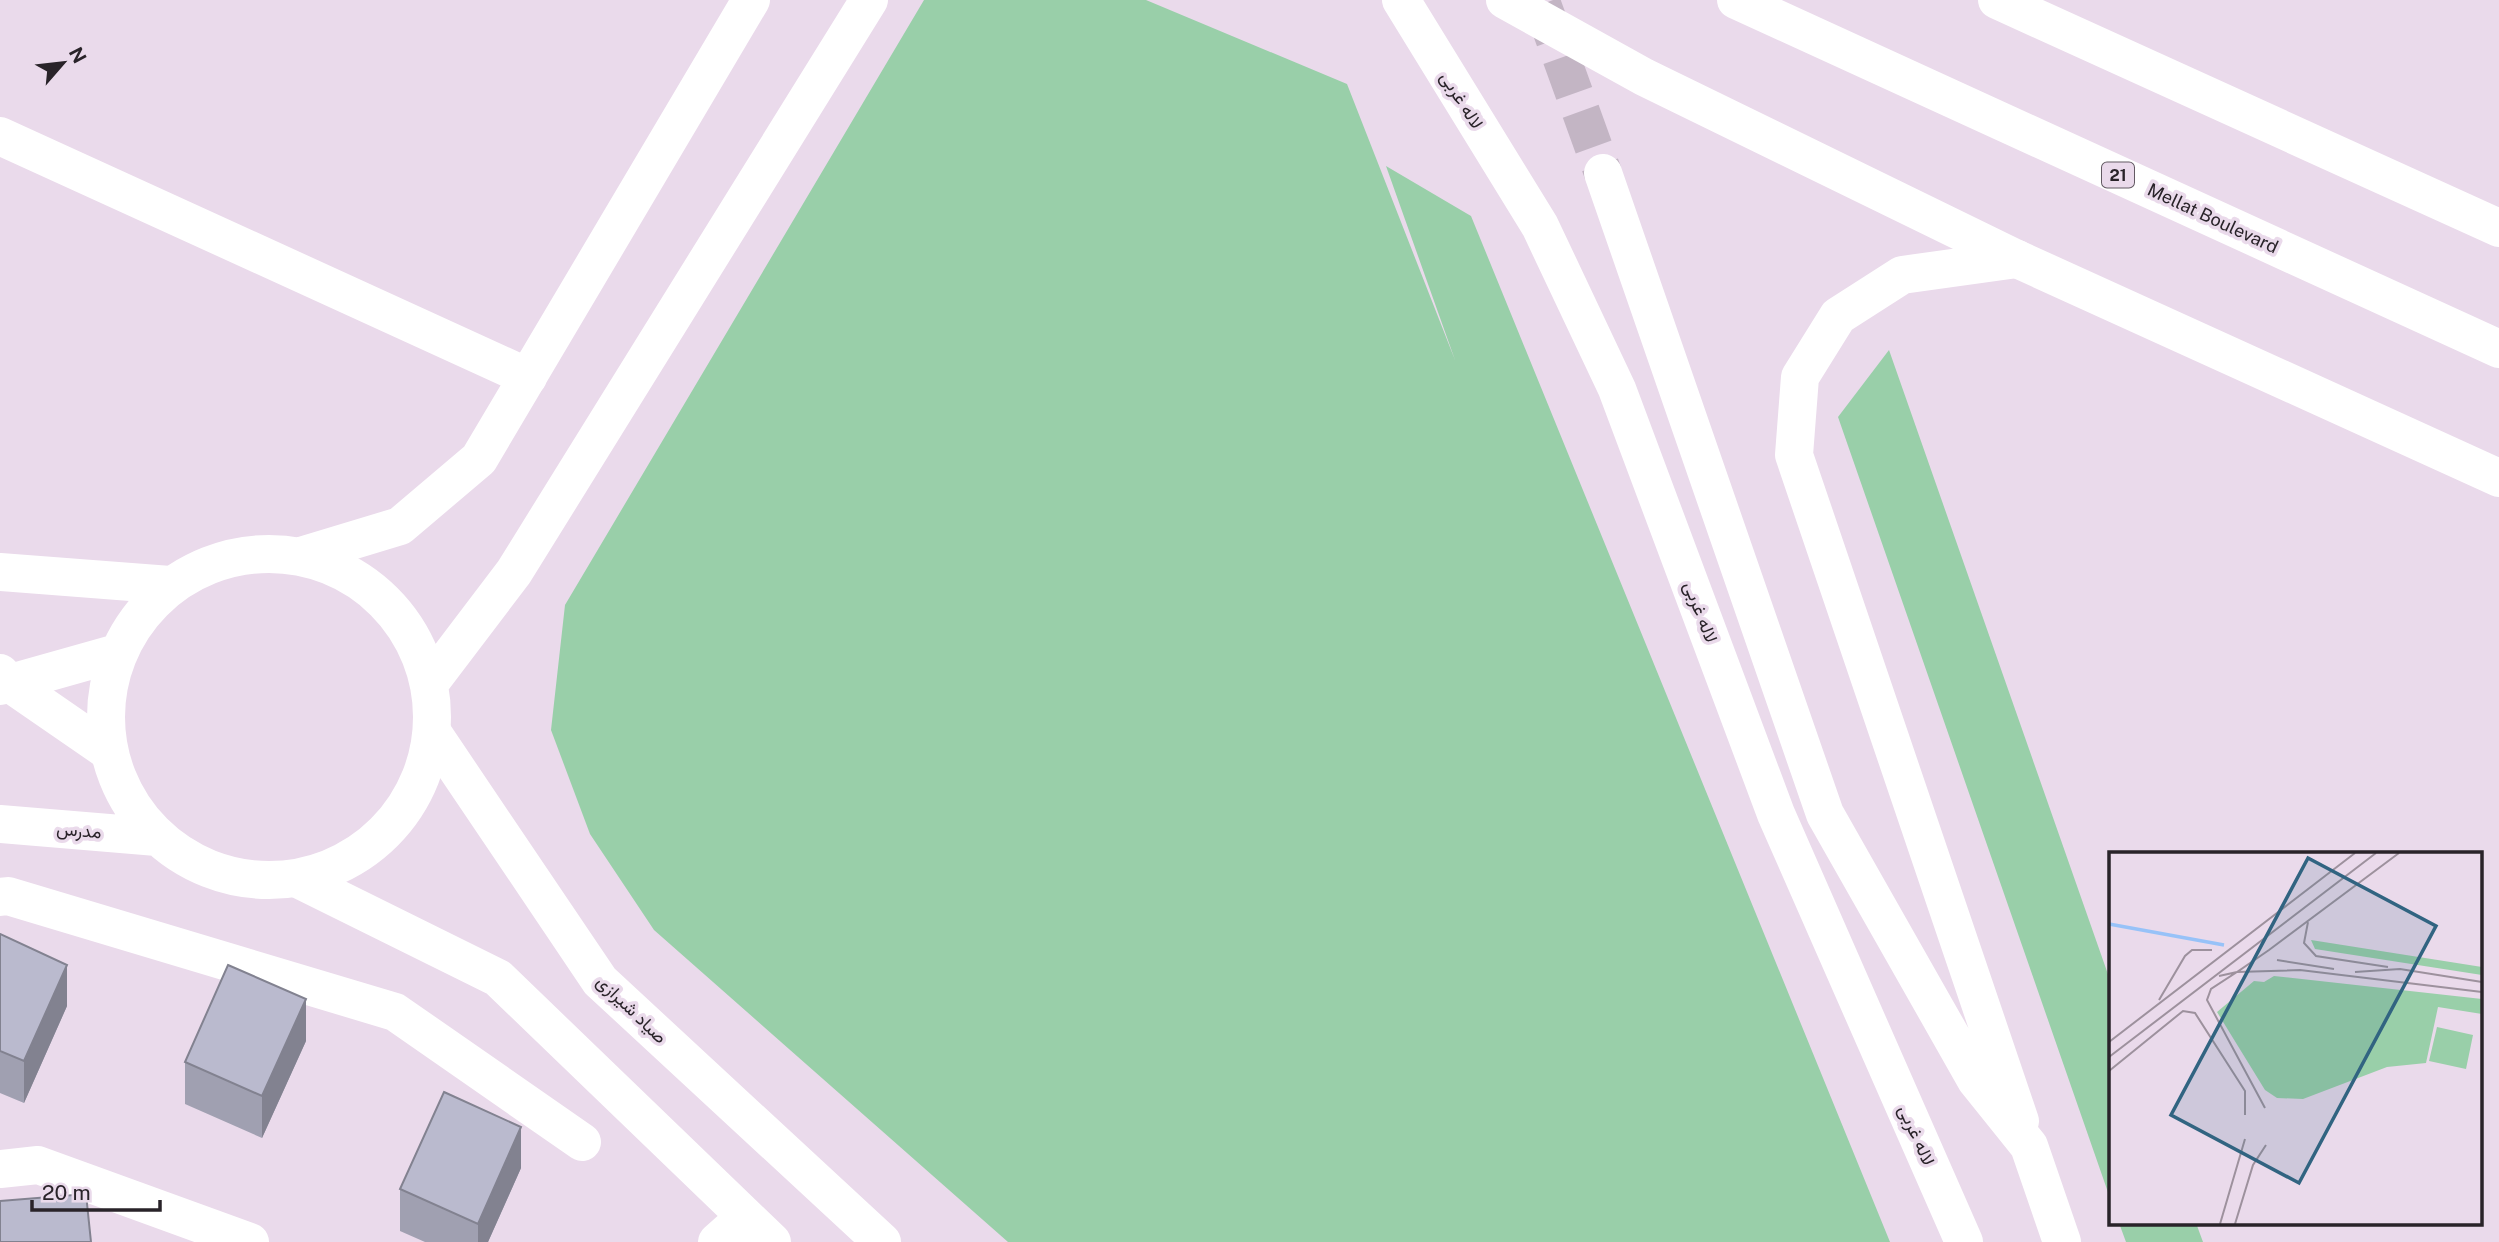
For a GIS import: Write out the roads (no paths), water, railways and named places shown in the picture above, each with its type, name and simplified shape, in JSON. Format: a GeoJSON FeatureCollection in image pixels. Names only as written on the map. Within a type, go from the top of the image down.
{"type":"FeatureCollection","features":[{"type":"Feature","properties":{"kind":"main road"},"geometry":{"type":"LineString","coordinates":[[301,556],[400,526],[479,459],[751,0]]}},
{"type":"Feature","properties":{"kind":"main road"},"geometry":{"type":"LineString","coordinates":[[429,684],[514,572],[869,0]]}},
{"type":"Feature","properties":{"kind":"main road","name":"لاله غربی"},"geometry":{"type":"LineString","coordinates":[[1401,0],[1540,226],[1617,389],[1776,814],[1964,1242]]}},
{"type":"Feature","properties":{"kind":"main road"},"geometry":{"type":"LineString","coordinates":[[1505,0],[1644,77],[2017,259],[2499,478]]}},
{"type":"Feature","properties":{"kind":"main road","name":"Mellat Boulevard"},"geometry":{"type":"LineString","coordinates":[[1736,0],[2499,349]]}},
{"type":"Feature","properties":{"kind":"main road"},"geometry":{"type":"LineString","coordinates":[[1997,0],[2499,228]]}},
{"type":"Feature","properties":{"kind":"main road"},"geometry":{"type":"LineString","coordinates":[[0,136],[528,377]]}},
{"type":"Feature","properties":{"kind":"main road"},"geometry":{"type":"LineString","coordinates":[[1603,173],[1825,814],[1976,1080],[2029,1146]]}},
{"type":"Feature","properties":{"kind":"main road"},"geometry":{"type":"LineString","coordinates":[[2017,259],[1902,275],[1838,316],[1800,377],[1794,455],[2062,1242]]}},
{"type":"Feature","properties":{"kind":"main road"},"geometry":{"type":"LineString","coordinates":[[255,553],[301,556],[346,572],[384,601],[413,639],[429,684],[432,732],[419,784],[390,828],[348,861],[298,879],[248,880],[199,866],[157,837],[126,798],[108,751],[105,701],[117,653],[139,615],[170,585],[210,563],[255,553]]}},
{"type":"Feature","properties":{"kind":"main road"},"geometry":{"type":"LineString","coordinates":[[0,572],[170,585]]}},
{"type":"Feature","properties":{"kind":"main road"},"geometry":{"type":"LineString","coordinates":[[4,681],[117,653]]}},
{"type":"Feature","properties":{"kind":"main road"},"geometry":{"type":"LineString","coordinates":[[4,681],[108,751]]}},
{"type":"Feature","properties":{"kind":"main road","name":"صیاد شیرازی"},"geometry":{"type":"LineString","coordinates":[[432,732],[600,981],[882,1242]]}},
{"type":"Feature","properties":{"kind":"main road","name":"مدرس"},"geometry":{"type":"LineString","coordinates":[[0,824],[157,837]]}},
{"type":"Feature","properties":{"kind":"main road"},"geometry":{"type":"LineString","coordinates":[[298,879],[498,978],[744,1234]]}},
{"type":"Feature","properties":{"kind":"main road"},"geometry":{"type":"LineString","coordinates":[[0,897],[8,895],[395,1012],[582,1142]]}},
{"type":"Feature","properties":{"kind":"main road"},"geometry":{"type":"LineString","coordinates":[[0,1169],[38,1165],[250,1242]]}},
{"type":"Feature","properties":{"kind":"tunnel"},"geometry":{"type":"LineString","coordinates":[[1542,4],[1603,173]]}}]}
